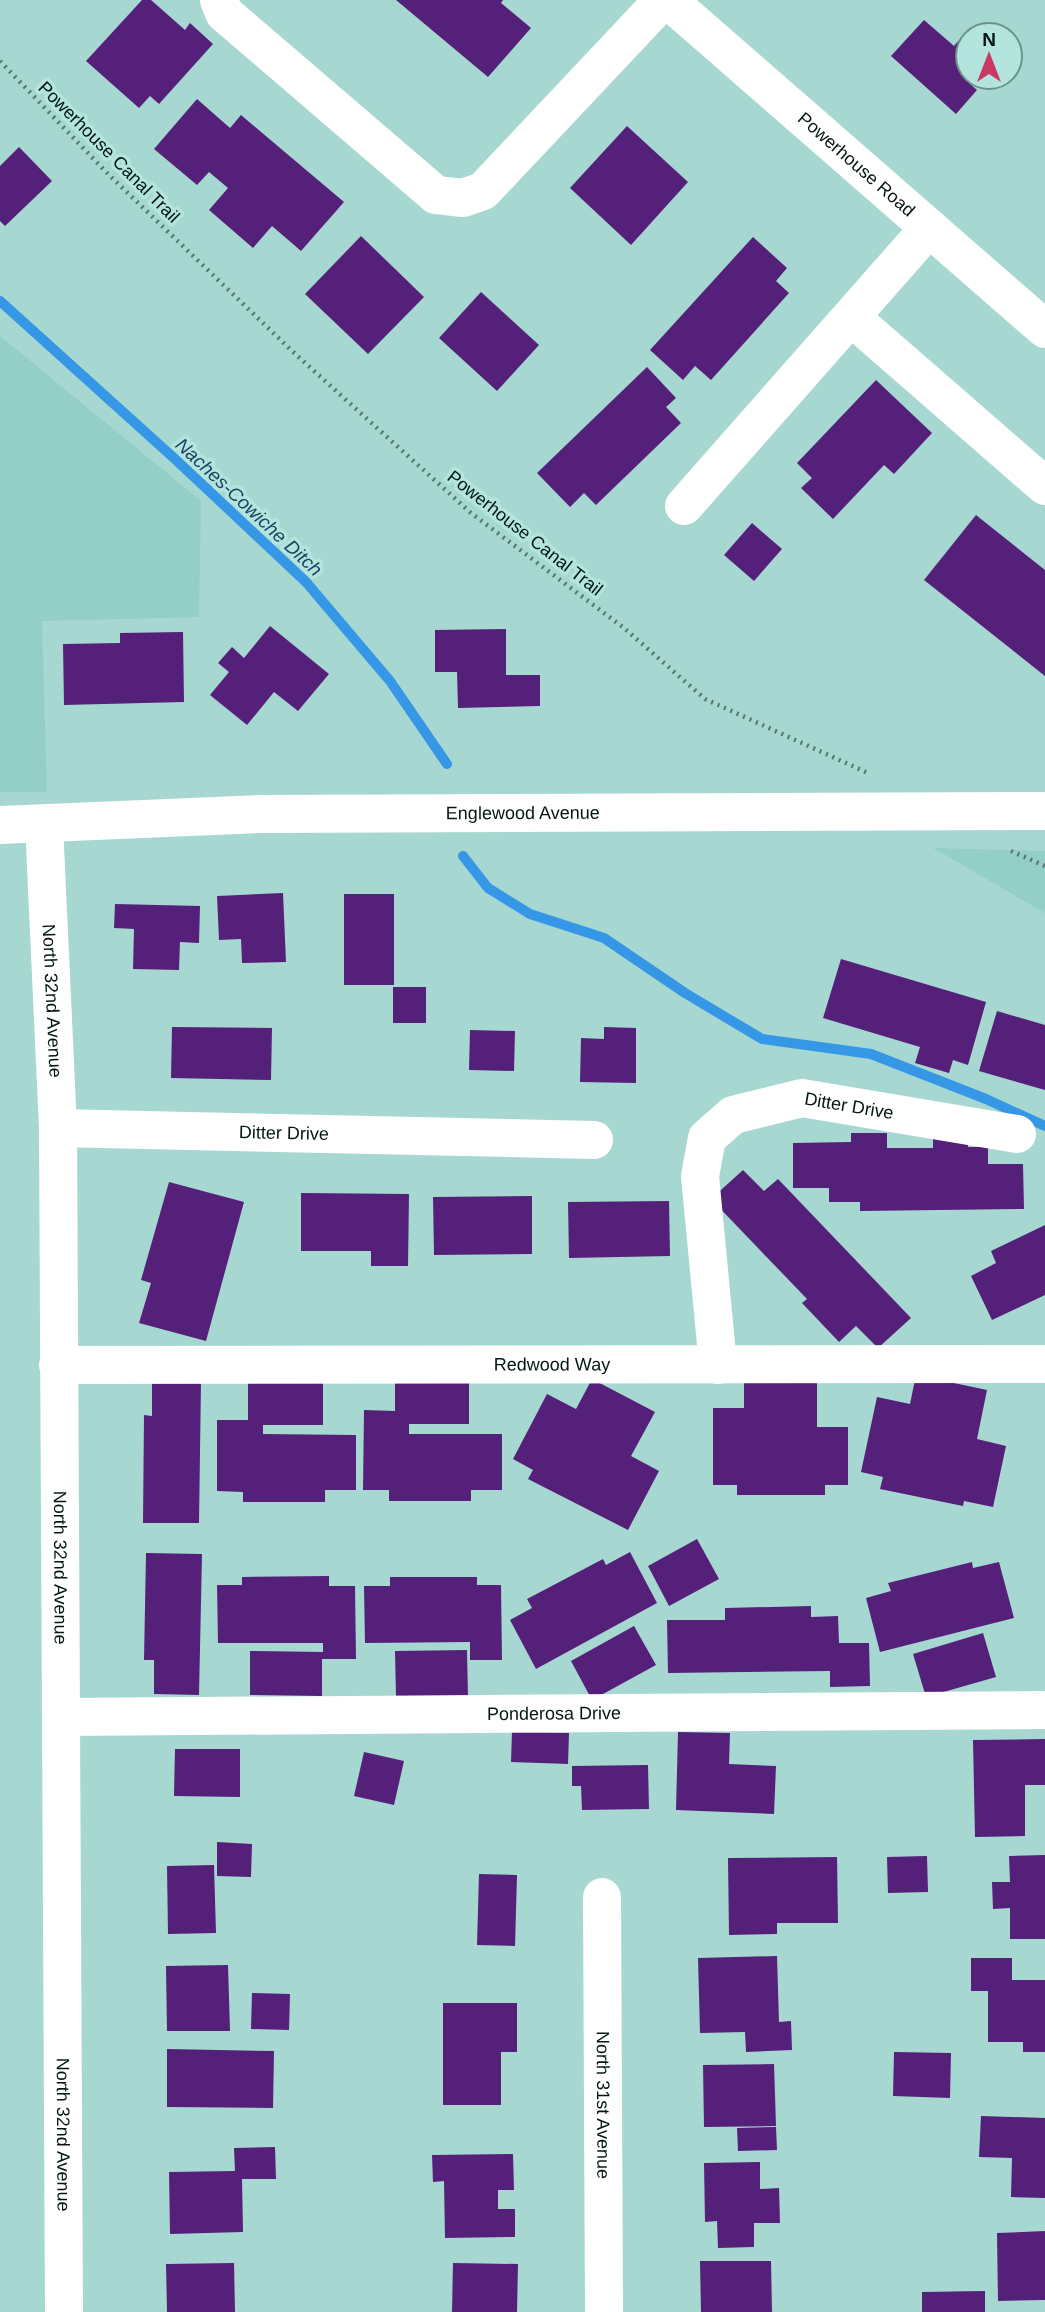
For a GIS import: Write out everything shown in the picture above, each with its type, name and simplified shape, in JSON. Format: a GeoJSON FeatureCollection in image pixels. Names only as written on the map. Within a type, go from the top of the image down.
{"type":"FeatureCollection","features":[{"type":"Feature","properties":{"kind":"street"},"geometry":{"type":"LineString","coordinates":[[219,0],[224,13],[436,195],[463,198],[483,191],[666,0]]}},
{"type":"Feature","properties":{"kind":"street","name":"Powerhouse Road"},"geometry":{"type":"LineString","coordinates":[[666,0],[1045,329]]}},
{"type":"Feature","properties":{"kind":"street"},"geometry":{"type":"LineString","coordinates":[[684,506],[929,228]]}},
{"type":"Feature","properties":{"kind":"street"},"geometry":{"type":"LineString","coordinates":[[850,317],[1045,486]]}},
{"type":"Feature","properties":{"kind":"street","name":"Englewood Avenue"},"geometry":{"type":"LineString","coordinates":[[0,825],[273,814],[1045,811]]}},
{"type":"Feature","properties":{"kind":"street","name":"North 32nd Avenue"},"geometry":{"type":"LineString","coordinates":[[44,824],[58,1128],[64,2312]]}},
{"type":"Feature","properties":{"kind":"street","name":"Ditter Drive"},"geometry":{"type":"LineString","coordinates":[[718,1365],[700,1176],[707,1138],[733,1115],[802,1098],[1017,1134]]}},
{"type":"Feature","properties":{"kind":"street","name":"Ditter Drive"},"geometry":{"type":"LineString","coordinates":[[58,1128],[594,1140]]}},
{"type":"Feature","properties":{"kind":"street","name":"Redwood Way"},"geometry":{"type":"LineString","coordinates":[[58,1365],[1045,1363]]}},
{"type":"Feature","properties":{"kind":"street","name":"Ponderosa Drive"},"geometry":{"type":"LineString","coordinates":[[62,1717],[1045,1710]]}},
{"type":"Feature","properties":{"kind":"street","name":"North 31st Avenue"},"geometry":{"type":"LineString","coordinates":[[602,1897],[604,2312]]}},
{"type":"Feature","properties":{"kind":"path","name":"Powerhouse Canal Trail"},"geometry":{"type":"LineString","coordinates":[[0,61],[108,174],[272,332],[471,513],[624,628],[705,699],[876,776]]}},
{"type":"Feature","properties":{"kind":"path"},"geometry":{"type":"LineString","coordinates":[[1008,849],[1045,866]]}},
{"type":"Feature","properties":{"kind":"shaded area"},"geometry":{"type":"Polygon","coordinates":[[[0,336],[201,501],[199,617],[42,621],[47,792],[0,792],[0,336]]]}},
{"type":"Feature","properties":{"kind":"shaded area"},"geometry":{"type":"Polygon","coordinates":[[[933,848],[1045,851],[1045,913],[933,848]]]}},
{"type":"Feature","properties":{"kind":"building"},"geometry":{"type":"Polygon","coordinates":[[[142,0],[151,0],[185,30],[190,23],[213,44],[159,104],[150,96],[139,108],[86,61],[142,0]]]}},
{"type":"Feature","properties":{"kind":"building"},"geometry":{"type":"Polygon","coordinates":[[[396,0],[503,0],[501,3],[531,28],[488,77],[396,0]]]}},
{"type":"Feature","properties":{"kind":"building"},"geometry":{"type":"Polygon","coordinates":[[[924,20],[954,46],[954,91],[976,91],[956,114],[891,56],[924,20]]]}},
{"type":"Feature","properties":{"kind":"building"},"geometry":{"type":"Polygon","coordinates":[[[197,99],[230,128],[241,115],[344,202],[301,251],[272,226],[253,248],[209,210],[228,188],[209,172],[197,185],[154,149],[197,99]]]}},
{"type":"Feature","properties":{"kind":"building"},"geometry":{"type":"Polygon","coordinates":[[[627,126],[688,182],[631,245],[570,188],[627,126]]]}},
{"type":"Feature","properties":{"kind":"building"},"geometry":{"type":"Polygon","coordinates":[[[19,147],[52,181],[5,226],[0,221],[0,166],[19,147]]]}},
{"type":"Feature","properties":{"kind":"building"},"geometry":{"type":"Polygon","coordinates":[[[361,236],[424,297],[368,354],[305,294],[361,236]]]}},
{"type":"Feature","properties":{"kind":"building"},"geometry":{"type":"Polygon","coordinates":[[[753,237],[787,268],[776,281],[789,293],[711,380],[695,366],[683,380],[650,350],[753,237]]]}},
{"type":"Feature","properties":{"kind":"building"},"geometry":{"type":"Polygon","coordinates":[[[481,292],[539,345],[497,391],[439,338],[481,292]]]}},
{"type":"Feature","properties":{"kind":"building"},"geometry":{"type":"Polygon","coordinates":[[[647,367],[676,398],[666,407],[681,423],[596,505],[584,493],[570,507],[537,473],[647,367]]]}},
{"type":"Feature","properties":{"kind":"building"},"geometry":{"type":"Polygon","coordinates":[[[876,380],[932,433],[894,474],[884,465],[833,519],[801,488],[812,478],[797,463],[876,380]]]}},
{"type":"Feature","properties":{"kind":"building"},"geometry":{"type":"Polygon","coordinates":[[[976,515],[1045,570],[1045,676],[924,580],[976,515]]]}},
{"type":"Feature","properties":{"kind":"building"},"geometry":{"type":"Polygon","coordinates":[[[752,523],[782,549],[754,581],[724,555],[752,523]]]}},
{"type":"Feature","properties":{"kind":"building"},"geometry":{"type":"Polygon","coordinates":[[[270,626],[329,674],[298,711],[274,692],[247,725],[210,695],[229,672],[218,663],[232,647],[244,658],[270,626]]]}},
{"type":"Feature","properties":{"kind":"building"},"geometry":{"type":"Polygon","coordinates":[[[506,629],[506,675],[540,675],[540,706],[458,708],[457,672],[435,672],[435,630],[506,629]]]}},
{"type":"Feature","properties":{"kind":"building"},"geometry":{"type":"Polygon","coordinates":[[[183,632],[184,702],[64,705],[63,644],[120,643],[120,633],[183,632]]]}},
{"type":"Feature","properties":{"kind":"building"},"geometry":{"type":"Polygon","coordinates":[[[283,893],[286,962],[242,963],[241,939],[219,940],[217,896],[283,893]]]}},
{"type":"Feature","properties":{"kind":"building"},"geometry":{"type":"Polygon","coordinates":[[[344,894],[394,894],[394,985],[344,985],[344,894]]]}},
{"type":"Feature","properties":{"kind":"building"},"geometry":{"type":"Polygon","coordinates":[[[115,904],[200,906],[199,943],[180,942],[179,970],[133,969],[134,929],[114,928],[115,904]]]}},
{"type":"Feature","properties":{"kind":"building"},"geometry":{"type":"Polygon","coordinates":[[[841,959],[986,1002],[968,1065],[953,1060],[949,1073],[915,1063],[920,1047],[823,1018],[841,959]]]}},
{"type":"Feature","properties":{"kind":"building"},"geometry":{"type":"Polygon","coordinates":[[[393,987],[426,987],[426,1023],[393,1023],[393,987]]]}},
{"type":"Feature","properties":{"kind":"building"},"geometry":{"type":"Polygon","coordinates":[[[997,1011],[1045,1025],[1045,1090],[979,1071],[997,1011]]]}},
{"type":"Feature","properties":{"kind":"building"},"geometry":{"type":"Polygon","coordinates":[[[172,1027],[272,1028],[271,1080],[171,1078],[172,1027]]]}},
{"type":"Feature","properties":{"kind":"building"},"geometry":{"type":"Polygon","coordinates":[[[604,1027],[636,1028],[636,1083],[580,1082],[581,1038],[604,1039],[604,1027]]]}},
{"type":"Feature","properties":{"kind":"building"},"geometry":{"type":"Polygon","coordinates":[[[470,1030],[515,1031],[514,1071],[469,1070],[470,1030]]]}},
{"type":"Feature","properties":{"kind":"building"},"geometry":{"type":"Polygon","coordinates":[[[968,1131],[968,1147],[988,1147],[988,1164],[1023,1164],[1024,1209],[860,1211],[860,1202],[829,1202],[829,1188],[793,1188],[793,1143],[851,1142],[851,1133],[887,1133],[887,1148],[933,1148],[933,1132],[968,1131]]]}},
{"type":"Feature","properties":{"kind":"building"},"geometry":{"type":"Polygon","coordinates":[[[743,1170],[764,1191],[778,1179],[911,1318],[878,1348],[856,1326],[839,1342],[802,1303],[807,1299],[711,1199],[743,1170]]]}},
{"type":"Feature","properties":{"kind":"building"},"geometry":{"type":"Polygon","coordinates":[[[169,1182],[244,1202],[206,1341],[139,1323],[151,1283],[141,1280],[169,1182]]]}},
{"type":"Feature","properties":{"kind":"building"},"geometry":{"type":"Polygon","coordinates":[[[301,1193],[409,1194],[408,1266],[371,1266],[371,1251],[301,1251],[301,1193]]]}},
{"type":"Feature","properties":{"kind":"building"},"geometry":{"type":"Polygon","coordinates":[[[532,1196],[532,1254],[434,1255],[433,1197],[532,1196]]]}},
{"type":"Feature","properties":{"kind":"building"},"geometry":{"type":"Polygon","coordinates":[[[669,1201],[670,1256],[569,1258],[568,1202],[669,1201]]]}},
{"type":"Feature","properties":{"kind":"building"},"geometry":{"type":"Polygon","coordinates":[[[1045,1225],[1045,1295],[992,1320],[971,1276],[996,1263],[991,1251],[1045,1225]]]}},
{"type":"Feature","properties":{"kind":"building"},"geometry":{"type":"Polygon","coordinates":[[[744,1374],[817,1374],[817,1427],[848,1427],[848,1485],[825,1485],[825,1495],[737,1495],[737,1485],[713,1485],[713,1408],[744,1408],[744,1374]]]}},
{"type":"Feature","properties":{"kind":"building"},"geometry":{"type":"Polygon","coordinates":[[[916,1375],[987,1390],[977,1439],[1006,1446],[993,1507],[964,1501],[963,1506],[880,1489],[883,1477],[861,1472],[877,1397],[910,1404],[916,1375]]]}},
{"type":"Feature","properties":{"kind":"building"},"geometry":{"type":"Polygon","coordinates":[[[592,1379],[655,1412],[631,1456],[659,1471],[628,1530],[528,1479],[533,1470],[513,1459],[547,1394],[576,1409],[592,1379]]]}},
{"type":"Feature","properties":{"kind":"building"},"geometry":{"type":"Polygon","coordinates":[[[152,1381],[201,1382],[199,1523],[143,1523],[144,1415],[152,1416],[152,1381]]]}},
{"type":"Feature","properties":{"kind":"building"},"geometry":{"type":"Polygon","coordinates":[[[395,1381],[469,1381],[469,1424],[409,1424],[409,1434],[502,1434],[502,1490],[471,1490],[471,1501],[389,1501],[389,1490],[363,1490],[364,1410],[395,1411],[395,1381]]]}},
{"type":"Feature","properties":{"kind":"building"},"geometry":{"type":"Polygon","coordinates":[[[248,1382],[323,1382],[323,1425],[263,1425],[263,1434],[356,1435],[356,1490],[325,1490],[325,1502],[243,1502],[243,1492],[217,1491],[217,1420],[248,1420],[248,1382]]]}},
{"type":"Feature","properties":{"kind":"building"},"geometry":{"type":"Polygon","coordinates":[[[697,1539],[719,1579],[669,1606],[648,1566],[697,1539]]]}},
{"type":"Feature","properties":{"kind":"building"},"geometry":{"type":"Polygon","coordinates":[[[630,1552],[657,1603],[536,1669],[510,1620],[532,1608],[527,1599],[603,1559],[606,1565],[630,1552]]]}},
{"type":"Feature","properties":{"kind":"building"},"geometry":{"type":"Polygon","coordinates":[[[146,1553],[202,1554],[199,1695],[154,1694],[154,1660],[144,1660],[146,1553]]]}},
{"type":"Feature","properties":{"kind":"building"},"geometry":{"type":"Polygon","coordinates":[[[972,1562],[973,1568],[999,1562],[1014,1618],[880,1652],[866,1598],[891,1591],[888,1583],[972,1562]]]}},
{"type":"Feature","properties":{"kind":"building"},"geometry":{"type":"Polygon","coordinates":[[[329,1576],[329,1586],[355,1586],[356,1659],[322,1659],[322,1696],[250,1695],[250,1651],[323,1652],[323,1643],[218,1643],[217,1585],[242,1585],[242,1577],[329,1576]]]}},
{"type":"Feature","properties":{"kind":"building"},"geometry":{"type":"Polygon","coordinates":[[[390,1577],[477,1577],[477,1585],[501,1585],[502,1660],[470,1660],[470,1642],[365,1643],[364,1586],[390,1586],[390,1577]]]}},
{"type":"Feature","properties":{"kind":"building"},"geometry":{"type":"Polygon","coordinates":[[[811,1606],[811,1617],[838,1616],[839,1643],[869,1643],[870,1686],[830,1687],[830,1671],[668,1673],[667,1620],[725,1620],[725,1608],[811,1606]]]}},
{"type":"Feature","properties":{"kind":"building"},"geometry":{"type":"Polygon","coordinates":[[[634,1626],[656,1665],[592,1700],[571,1661],[634,1626]]]}},
{"type":"Feature","properties":{"kind":"building"},"geometry":{"type":"Polygon","coordinates":[[[983,1633],[996,1677],[926,1697],[913,1654],[983,1633]]]}},
{"type":"Feature","properties":{"kind":"building"},"geometry":{"type":"Polygon","coordinates":[[[467,1650],[468,1697],[396,1697],[395,1651],[467,1650]]]}},
{"type":"Feature","properties":{"kind":"building"},"geometry":{"type":"Polygon","coordinates":[[[512,1732],[569,1733],[568,1764],[511,1762],[512,1732]]]}},
{"type":"Feature","properties":{"kind":"building"},"geometry":{"type":"Polygon","coordinates":[[[678,1732],[730,1733],[729,1764],[776,1766],[774,1814],[676,1810],[678,1732]]]}},
{"type":"Feature","properties":{"kind":"building"},"geometry":{"type":"Polygon","coordinates":[[[1045,1739],[1045,1785],[1025,1785],[1025,1836],[975,1837],[973,1740],[1045,1739]]]}},
{"type":"Feature","properties":{"kind":"building"},"geometry":{"type":"Polygon","coordinates":[[[175,1749],[240,1749],[240,1797],[174,1796],[175,1749]]]}},
{"type":"Feature","properties":{"kind":"building"},"geometry":{"type":"Polygon","coordinates":[[[364,1752],[404,1761],[394,1805],[354,1796],[364,1752]]]}},
{"type":"Feature","properties":{"kind":"building"},"geometry":{"type":"Polygon","coordinates":[[[648,1765],[649,1809],[582,1810],[581,1786],[572,1786],[572,1766],[648,1765]]]}},
{"type":"Feature","properties":{"kind":"building"},"geometry":{"type":"Polygon","coordinates":[[[217,1842],[252,1844],[251,1877],[217,1876],[217,1842]]]}},
{"type":"Feature","properties":{"kind":"building"},"geometry":{"type":"Polygon","coordinates":[[[1045,1855],[1045,1939],[1010,1939],[1010,1908],[993,1909],[992,1882],[1010,1882],[1009,1856],[1045,1855]]]}},
{"type":"Feature","properties":{"kind":"building"},"geometry":{"type":"Polygon","coordinates":[[[927,1856],[928,1892],[888,1893],[887,1857],[927,1856]]]}},
{"type":"Feature","properties":{"kind":"building"},"geometry":{"type":"Polygon","coordinates":[[[837,1857],[838,1923],[777,1923],[777,1934],[729,1935],[728,1858],[837,1857]]]}},
{"type":"Feature","properties":{"kind":"building"},"geometry":{"type":"Polygon","coordinates":[[[214,1865],[216,1933],[168,1934],[167,1866],[214,1865]]]}},
{"type":"Feature","properties":{"kind":"building"},"geometry":{"type":"Polygon","coordinates":[[[479,1874],[517,1875],[515,1946],[477,1945],[479,1874]]]}},
{"type":"Feature","properties":{"kind":"building"},"geometry":{"type":"Polygon","coordinates":[[[777,1956],[779,2022],[791,2021],[792,2050],[746,2052],[745,2032],[700,2033],[698,1958],[777,1956]]]}},
{"type":"Feature","properties":{"kind":"building"},"geometry":{"type":"Polygon","coordinates":[[[971,1958],[1012,1958],[1012,1980],[1045,1980],[1045,2052],[1023,2052],[1023,2042],[988,2042],[988,1991],[971,1991],[971,1958]]]}},
{"type":"Feature","properties":{"kind":"building"},"geometry":{"type":"Polygon","coordinates":[[[228,1965],[230,2031],[167,2031],[166,1966],[228,1965]]]}},
{"type":"Feature","properties":{"kind":"building"},"geometry":{"type":"Polygon","coordinates":[[[252,1993],[290,1994],[289,2030],[251,2029],[252,1993]]]}},
{"type":"Feature","properties":{"kind":"building"},"geometry":{"type":"Polygon","coordinates":[[[443,2003],[517,2003],[517,2052],[501,2052],[501,2105],[443,2105],[443,2003]]]}},
{"type":"Feature","properties":{"kind":"building"},"geometry":{"type":"Polygon","coordinates":[[[167,2049],[274,2051],[273,2108],[167,2107],[167,2049]]]}},
{"type":"Feature","properties":{"kind":"building"},"geometry":{"type":"Polygon","coordinates":[[[894,2052],[951,2053],[950,2098],[893,2096],[894,2052]]]}},
{"type":"Feature","properties":{"kind":"building"},"geometry":{"type":"Polygon","coordinates":[[[774,2064],[776,2126],[704,2127],[703,2065],[774,2064]]]}},
{"type":"Feature","properties":{"kind":"building"},"geometry":{"type":"Polygon","coordinates":[[[981,2116],[1045,2118],[1045,2198],[1011,2197],[1012,2158],[979,2157],[981,2116]]]}},
{"type":"Feature","properties":{"kind":"building"},"geometry":{"type":"Polygon","coordinates":[[[776,2127],[777,2150],[738,2151],[737,2128],[776,2127]]]}},
{"type":"Feature","properties":{"kind":"building"},"geometry":{"type":"Polygon","coordinates":[[[275,2147],[276,2179],[242,2179],[243,2232],[170,2234],[169,2172],[235,2171],[234,2148],[275,2147]]]}},
{"type":"Feature","properties":{"kind":"building"},"geometry":{"type":"Polygon","coordinates":[[[513,2154],[514,2190],[498,2190],[498,2209],[515,2209],[515,2237],[445,2238],[444,2181],[433,2182],[432,2155],[513,2154]]]}},
{"type":"Feature","properties":{"kind":"building"},"geometry":{"type":"Polygon","coordinates":[[[760,2162],[760,2189],[779,2188],[780,2223],[754,2223],[754,2247],[718,2248],[717,2221],[705,2222],[704,2163],[760,2162]]]}},
{"type":"Feature","properties":{"kind":"building"},"geometry":{"type":"Polygon","coordinates":[[[1045,2231],[1045,2300],[998,2301],[997,2233],[1045,2231]]]}},
{"type":"Feature","properties":{"kind":"building"},"geometry":{"type":"Polygon","coordinates":[[[700,2261],[771,2261],[772,2312],[701,2312],[700,2261]]]}},
{"type":"Feature","properties":{"kind":"building"},"geometry":{"type":"Polygon","coordinates":[[[234,2263],[235,2312],[167,2312],[166,2264],[234,2263]]]}},
{"type":"Feature","properties":{"kind":"building"},"geometry":{"type":"Polygon","coordinates":[[[453,2263],[518,2264],[517,2312],[452,2312],[453,2263]]]}},
{"type":"Feature","properties":{"kind":"building"},"geometry":{"type":"Polygon","coordinates":[[[985,2291],[985,2312],[922,2312],[922,2292],[985,2291]]]}},
{"type":"Feature","properties":{"kind":"waterway","name":"Naches-Cowiche Ditch"},"geometry":{"type":"LineString","coordinates":[[0,301],[306,582],[390,681],[447,764]]}},
{"type":"Feature","properties":{"kind":"waterway","name":"Naches-Cowiche Ditch"},"geometry":{"type":"LineString","coordinates":[[463,856],[488,888],[530,914],[604,938],[685,993],[762,1039],[871,1054],[986,1099],[1045,1126]]}}]}
